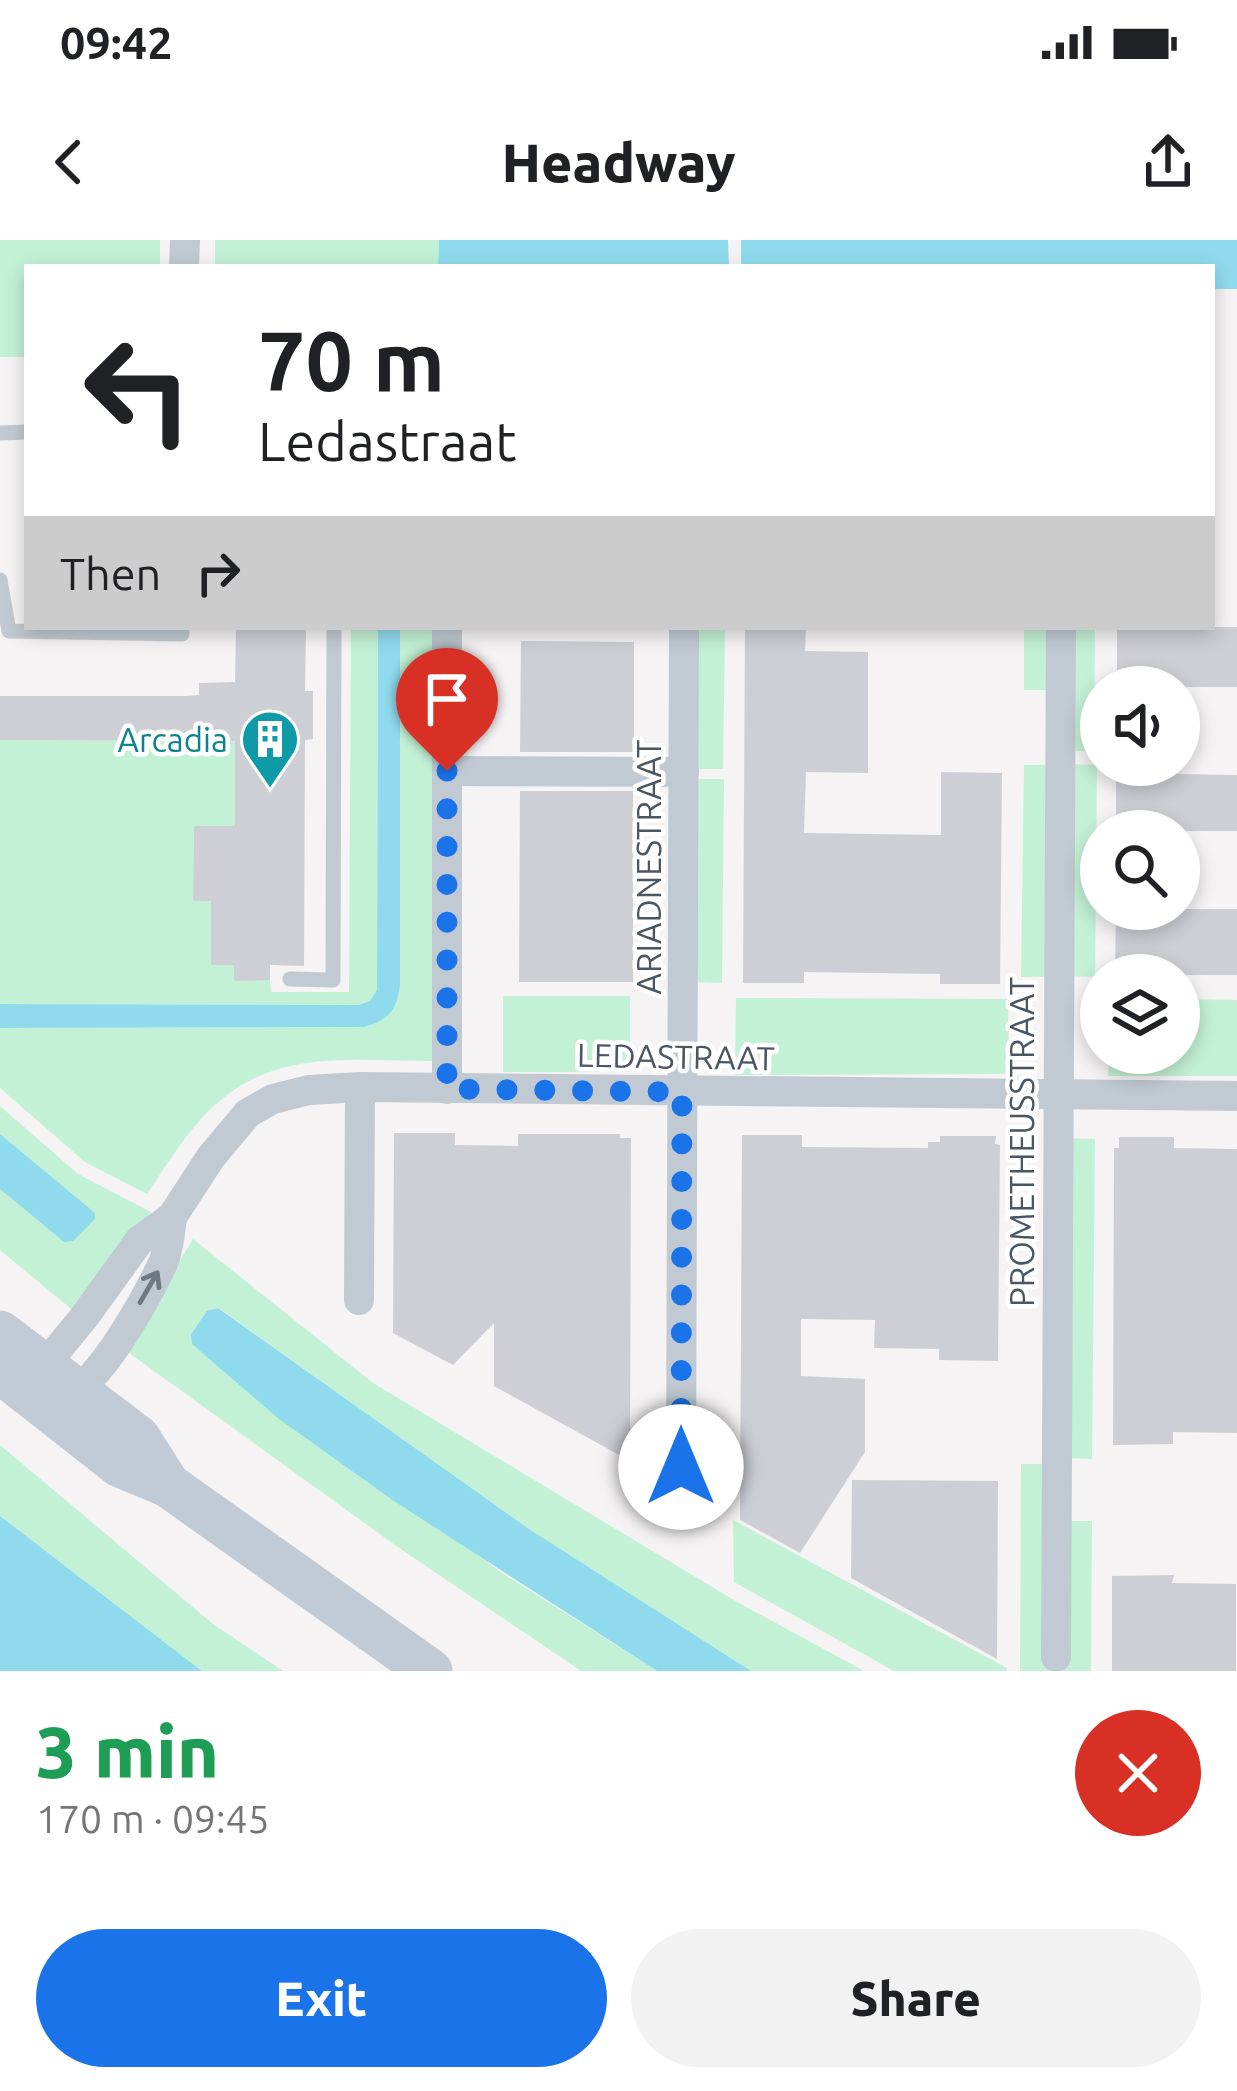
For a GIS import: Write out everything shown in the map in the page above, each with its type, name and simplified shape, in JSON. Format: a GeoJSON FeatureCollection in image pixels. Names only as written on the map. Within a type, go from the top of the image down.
{"type":"FeatureCollection","features":[{"type":"Feature","properties":{"kind":"main road"},"geometry":{"type":"LineString","coordinates":[[0,1333],[41,1384],[120,1465],[168,1485],[430,1671]]}},
{"type":"Feature","properties":{"kind":"street"},"geometry":{"type":"LineString","coordinates":[[447,630],[447,1089]]}},
{"type":"Feature","properties":{"kind":"street","name":"ARIADNESTRAAT"},"geometry":{"type":"LineString","coordinates":[[681,1467],[684,630]]}},
{"type":"Feature","properties":{"kind":"street","name":"PROMETHEUSSTRAAT"},"geometry":{"type":"LineString","coordinates":[[1056,1657],[1061,630]]}},
{"type":"Feature","properties":{"kind":"street"},"geometry":{"type":"LineString","coordinates":[[447,771],[684,772]]}},
{"type":"Feature","properties":{"kind":"street"},"geometry":{"type":"LineString","coordinates":[[358,1300],[360,1088]]}},
{"type":"Feature","properties":{"kind":"street","name":"LEDASTRAAT"},"geometry":{"type":"LineString","coordinates":[[41,1384],[139,1240],[172,1217],[211,1157],[248,1113],[273,1099],[309,1090],[1237,1096]]}},
{"type":"Feature","properties":{"kind":"street","name":"LEDASTRAAT"},"geometry":{"type":"LineString","coordinates":[[41,1384],[111,1351],[165,1259],[172,1217]]}},
{"type":"Feature","properties":{"kind":"lane"},"geometry":{"type":"LineString","coordinates":[[0,580],[9,631],[182,634],[182,630]]}},
{"type":"Feature","properties":{"kind":"lane"},"geometry":{"type":"LineString","coordinates":[[290,980],[333,980],[334,630]]}},
{"type":"Feature","properties":{"kind":"green space"},"geometry":{"type":"Polygon","coordinates":[[[0,240],[160,240],[160,264],[24,264],[24,357],[0,357],[0,240]]]}},
{"type":"Feature","properties":{"kind":"green space"},"geometry":{"type":"Polygon","coordinates":[[[215,240],[439,240],[438,264],[215,264],[215,240]]]}},
{"type":"Feature","properties":{"kind":"green space"},"geometry":{"type":"Polygon","coordinates":[[[351,630],[378,630],[377,990],[370,1001],[358,1005],[0,1004],[0,740],[235,741],[235,826],[194,827],[193,900],[211,901],[211,965],[234,965],[235,980],[270,980],[271,992],[349,992],[351,630]]]}},
{"type":"Feature","properties":{"kind":"green space"},"geometry":{"type":"Polygon","coordinates":[[[400,630],[436,630],[434,1061],[339,1060],[280,1069],[253,1079],[201,1119],[147,1194],[85,1162],[0,1088],[0,1028],[364,1027],[389,1013],[400,986],[400,630]]]}},
{"type":"Feature","properties":{"kind":"green space"},"geometry":{"type":"Polygon","coordinates":[[[698,630],[725,630],[723,769],[697,769],[698,630]]]}},
{"type":"Feature","properties":{"kind":"green space"},"geometry":{"type":"Polygon","coordinates":[[[1024,630],[1049,630],[1049,690],[1024,690],[1024,630]]]}},
{"type":"Feature","properties":{"kind":"green space"},"geometry":{"type":"Polygon","coordinates":[[[1072,630],[1095,630],[1095,666],[1080,666],[1080,751],[1070,751],[1072,630]]]}},
{"type":"Feature","properties":{"kind":"green space"},"geometry":{"type":"Polygon","coordinates":[[[1071,764],[1080,764],[1080,786],[1097,786],[1097,810],[1080,810],[1080,930],[1095,930],[1095,954],[1080,954],[1080,976],[1068,976],[1071,764]]]}},
{"type":"Feature","properties":{"kind":"green space"},"geometry":{"type":"Polygon","coordinates":[[[1024,765],[1051,765],[1048,977],[1021,977],[1024,765]]]}},
{"type":"Feature","properties":{"kind":"green space"},"geometry":{"type":"Polygon","coordinates":[[[697,779],[724,779],[722,983],[695,982],[697,779]]]}},
{"type":"Feature","properties":{"kind":"green space"},"geometry":{"type":"Polygon","coordinates":[[[503,996],[630,996],[630,1072],[503,1072],[503,996]]]}},
{"type":"Feature","properties":{"kind":"green space"},"geometry":{"type":"Polygon","coordinates":[[[736,998],[1008,999],[1009,1074],[735,1075],[736,998]]]}},
{"type":"Feature","properties":{"kind":"green space"},"geometry":{"type":"Polygon","coordinates":[[[1200,999],[1237,1000],[1237,1076],[1108,1076],[1200,1074],[1200,999]]]}},
{"type":"Feature","properties":{"kind":"green space"},"geometry":{"type":"Polygon","coordinates":[[[0,1106],[78,1174],[151,1212],[76,1313],[0,1250],[0,1189],[64,1242],[95,1219],[94,1213],[0,1134],[0,1106]]]}},
{"type":"Feature","properties":{"kind":"green space"},"geometry":{"type":"Polygon","coordinates":[[[1069,1138],[1095,1139],[1092,1459],[1068,1458],[1069,1138]]]}},
{"type":"Feature","properties":{"kind":"green space"},"geometry":{"type":"Polygon","coordinates":[[[193,1239],[373,1383],[737,1602],[864,1671],[751,1671],[529,1529],[219,1308],[207,1311],[191,1334],[499,1571],[657,1671],[581,1671],[395,1545],[125,1350],[193,1239]]]}},
{"type":"Feature","properties":{"kind":"green space"},"geometry":{"type":"Polygon","coordinates":[[[0,1445],[213,1624],[283,1671],[202,1671],[0,1516],[0,1445]]]}},
{"type":"Feature","properties":{"kind":"green space"},"geometry":{"type":"Polygon","coordinates":[[[1021,1464],[1044,1464],[1068,1521],[1092,1521],[1091,1671],[1020,1671],[1021,1464]]]}},
{"type":"Feature","properties":{"kind":"green space"},"geometry":{"type":"Polygon","coordinates":[[[733,1520],[1007,1671],[894,1671],[734,1582],[733,1520]]]}},
{"type":"Feature","properties":{"kind":"water"},"geometry":{"type":"Polygon","coordinates":[[[439,240],[728,240],[729,264],[438,264],[439,240]]]}},
{"type":"Feature","properties":{"kind":"water"},"geometry":{"type":"Polygon","coordinates":[[[741,240],[1237,240],[1237,289],[1215,289],[1215,264],[741,264],[741,240]]]}},
{"type":"Feature","properties":{"kind":"water"},"geometry":{"type":"Polygon","coordinates":[[[378,630],[400,630],[400,986],[390,1013],[364,1027],[0,1028],[0,1004],[358,1005],[370,1001],[377,990],[378,630]]]}},
{"type":"Feature","properties":{"kind":"water"},"geometry":{"type":"Polygon","coordinates":[[[0,1134],[95,1213],[95,1219],[73,1241],[64,1242],[0,1189],[0,1134]]]}},
{"type":"Feature","properties":{"kind":"water"},"geometry":{"type":"Polygon","coordinates":[[[218,1308],[529,1529],[751,1671],[657,1671],[394,1501],[279,1419],[192,1344],[191,1334],[207,1311],[218,1308]]]}},
{"type":"Feature","properties":{"kind":"water"},"geometry":{"type":"Polygon","coordinates":[[[0,1516],[202,1671],[0,1671],[0,1516]]]}},
{"type":"Feature","properties":{"kind":"building"},"geometry":{"type":"Polygon","coordinates":[[[1237,627],[1237,687],[1200,687],[1200,666],[1117,666],[1117,630],[1237,627]]]}},
{"type":"Feature","properties":{"kind":"building","name":"Arcadia"},"geometry":{"type":"Polygon","coordinates":[[[236,630],[306,630],[305,691],[313,691],[313,739],[305,740],[304,966],[270,965],[270,980],[234,981],[234,965],[211,965],[211,901],[193,901],[194,826],[235,826],[235,741],[0,740],[0,696],[187,696],[199,695],[199,683],[235,682],[236,630]]]}},
{"type":"Feature","properties":{"kind":"building"},"geometry":{"type":"Polygon","coordinates":[[[745,630],[806,630],[805,651],[868,652],[868,773],[806,772],[804,833],[941,835],[941,772],[1002,773],[1000,984],[940,984],[940,974],[804,972],[804,983],[743,983],[745,630]]]}},
{"type":"Feature","properties":{"kind":"building"},"geometry":{"type":"Polygon","coordinates":[[[521,641],[634,642],[634,752],[520,752],[521,641]]]}},
{"type":"Feature","properties":{"kind":"building"},"geometry":{"type":"Polygon","coordinates":[[[1200,774],[1237,775],[1237,831],[1200,831],[1200,810],[1116,810],[1116,786],[1200,786],[1200,774]]]}},
{"type":"Feature","properties":{"kind":"building"},"geometry":{"type":"Polygon","coordinates":[[[520,791],[633,791],[633,982],[519,982],[520,791]]]}},
{"type":"Feature","properties":{"kind":"building"},"geometry":{"type":"Polygon","coordinates":[[[1200,909],[1237,909],[1237,975],[1200,975],[1200,954],[1115,954],[1116,930],[1200,930],[1200,909]]]}},
{"type":"Feature","properties":{"kind":"building"},"geometry":{"type":"Polygon","coordinates":[[[394,1133],[455,1133],[455,1145],[518,1146],[518,1134],[620,1134],[620,1138],[631,1138],[630,1461],[494,1386],[494,1323],[453,1365],[393,1333],[394,1133]]]}},
{"type":"Feature","properties":{"kind":"building"},"geometry":{"type":"Polygon","coordinates":[[[742,1135],[802,1135],[802,1147],[928,1148],[928,1142],[940,1142],[940,1136],[996,1136],[995,1144],[1000,1145],[998,1361],[939,1360],[939,1349],[874,1348],[875,1320],[801,1319],[801,1376],[865,1379],[865,1452],[800,1553],[740,1520],[742,1135]]]}},
{"type":"Feature","properties":{"kind":"building"},"geometry":{"type":"Polygon","coordinates":[[[1119,1137],[1174,1137],[1174,1148],[1237,1149],[1237,1433],[1173,1432],[1173,1444],[1113,1445],[1114,1148],[1119,1148],[1119,1137]]]}},
{"type":"Feature","properties":{"kind":"building"},"geometry":{"type":"Polygon","coordinates":[[[852,1480],[998,1481],[997,1659],[851,1578],[852,1480]]]}},
{"type":"Feature","properties":{"kind":"building"},"geometry":{"type":"Polygon","coordinates":[[[1174,1575],[1172,1583],[1236,1584],[1236,1671],[1112,1671],[1112,1576],[1174,1575]]]}},
{"type":"Feature","properties":{"kind":"place","name":"Arcadia"},"geometry":{"type":"Point","coordinates":[270,790]}},
{"type":"Feature","properties":{"kind":"route"},"geometry":{"type":"LineString","coordinates":[[447,771],[447,1089],[682,1092],[681,1467]]}}]}
